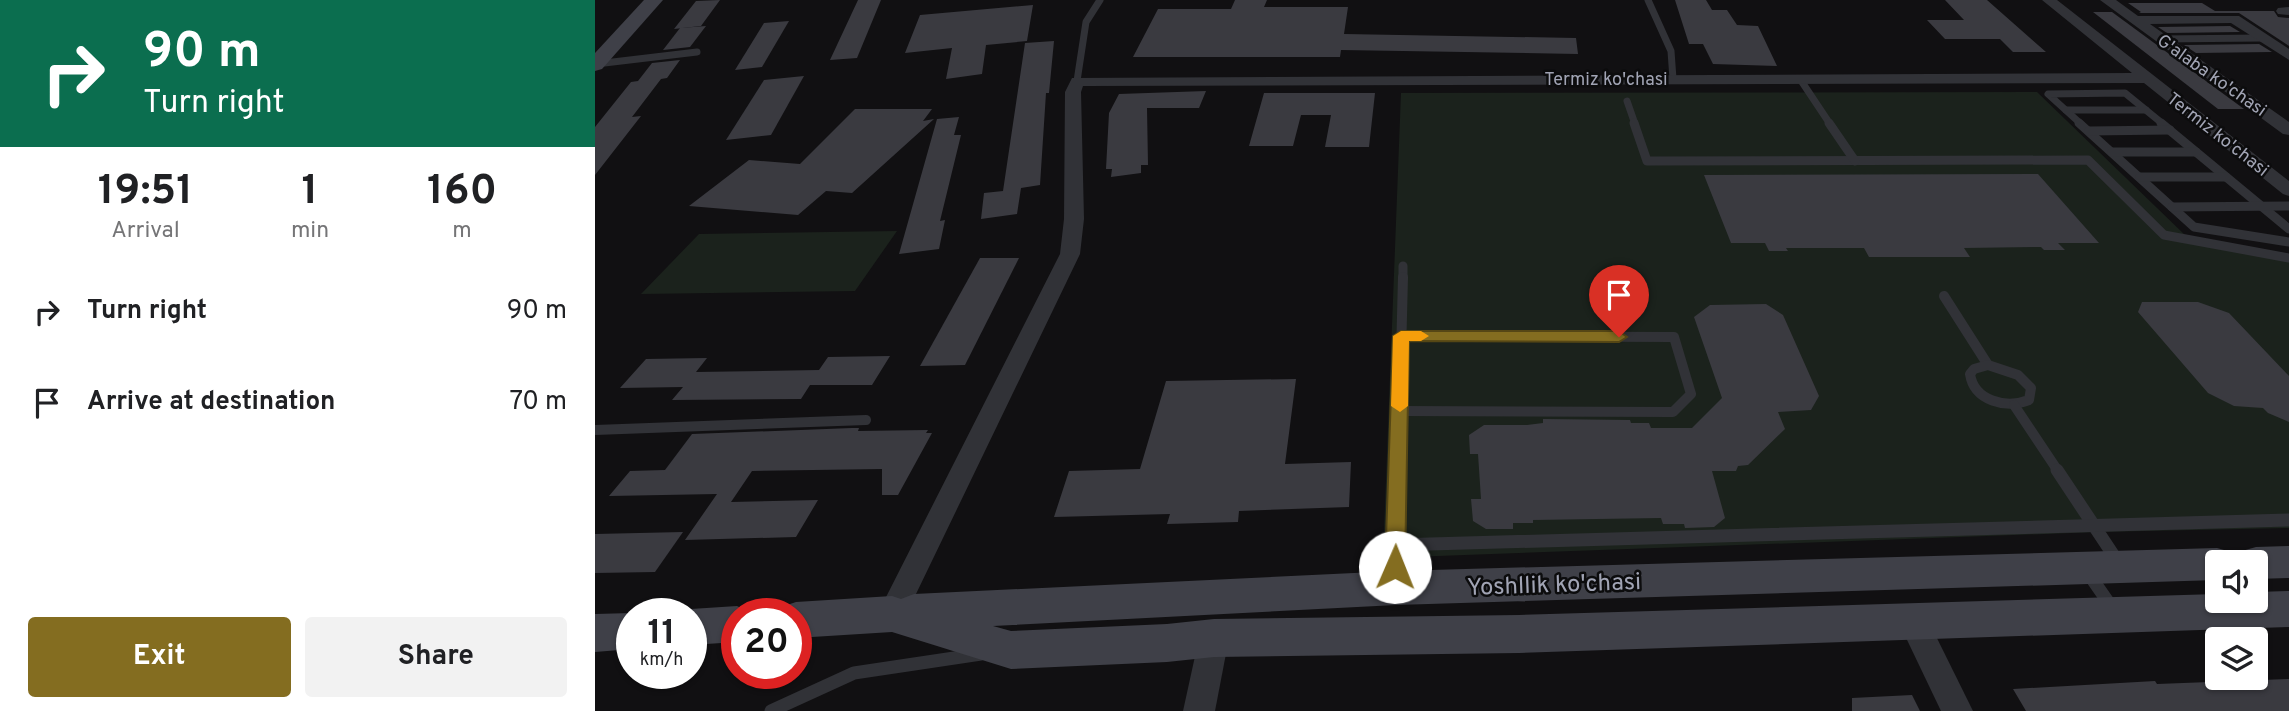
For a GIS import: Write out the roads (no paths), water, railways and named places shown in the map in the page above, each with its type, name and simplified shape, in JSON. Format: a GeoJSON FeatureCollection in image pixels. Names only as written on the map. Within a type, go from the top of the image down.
{"type":"FeatureCollection","features":[{"type":"Feature","properties":{"kind":"main road"},"geometry":{"type":"LineString","coordinates":[[595,38],[631,0]]}},
{"type":"Feature","properties":{"kind":"main road"},"geometry":{"type":"LineString","coordinates":[[596,63],[654,0]]}},
{"type":"Feature","properties":{"kind":"main road"},"geometry":{"type":"LineString","coordinates":[[2268,563],[2289,562]]}},
{"type":"Feature","properties":{"kind":"main road","name":"Yoshllik ko'chasi"},"geometry":{"type":"LineString","coordinates":[[812,619],[1396,588],[2205,564]]}},
{"type":"Feature","properties":{"kind":"main road"},"geometry":{"type":"LineString","coordinates":[[892,614],[1011,650],[1167,643],[1214,638],[1519,634],[2289,610]]}},
{"type":"Feature","properties":{"kind":"main road"},"geometry":{"type":"LineString","coordinates":[[595,633],[616,632]]}},
{"type":"Feature","properties":{"kind":"street","name":"Termiz ko'chasi"},"geometry":{"type":"LineString","coordinates":[[2049,0],[2289,190]]}},
{"type":"Feature","properties":{"kind":"street","name":"G'alaba ko'chasi"},"geometry":{"type":"LineString","coordinates":[[2107,0],[2289,130]]}},
{"type":"Feature","properties":{"kind":"street"},"geometry":{"type":"LineString","coordinates":[[2215,6],[2289,56]]}},
{"type":"Feature","properties":{"kind":"street","name":"G'alaba ko'chasi"},"geometry":{"type":"LineString","coordinates":[[2134,20],[2234,19]]}},
{"type":"Feature","properties":{"kind":"street","name":"Termiz ko'chasi"},"geometry":{"type":"LineString","coordinates":[[1075,87],[1673,79],[2146,78]]}},
{"type":"Feature","properties":{"kind":"street"},"geometry":{"type":"LineString","coordinates":[[892,614],[1070,254],[1074,219],[1075,87]]}},
{"type":"Feature","properties":{"kind":"street"},"geometry":{"type":"LineString","coordinates":[[2265,171],[2289,172]]}},
{"type":"Feature","properties":{"kind":"street"},"geometry":{"type":"LineString","coordinates":[[1913,621],[1957,711]]}},
{"type":"Feature","properties":{"kind":"street"},"geometry":{"type":"LineString","coordinates":[[1199,711],[1214,638]]}},
{"type":"Feature","properties":{"kind":"lane"},"geometry":{"type":"LineString","coordinates":[[1075,87],[1086,22],[1100,0]]}},
{"type":"Feature","properties":{"kind":"lane"},"geometry":{"type":"LineString","coordinates":[[1649,0],[1671,51],[1673,79]]}},
{"type":"Feature","properties":{"kind":"lane"},"geometry":{"type":"LineString","coordinates":[[2161,39],[2261,38]]}},
{"type":"Feature","properties":{"kind":"lane"},"geometry":{"type":"LineString","coordinates":[[596,63],[697,52]]}},
{"type":"Feature","properties":{"kind":"lane"},"geometry":{"type":"LineString","coordinates":[[1800,79],[1855,161]]}},
{"type":"Feature","properties":{"kind":"lane"},"geometry":{"type":"LineString","coordinates":[[2289,229],[2125,93],[2048,94],[2194,227],[2289,242]]}},
{"type":"Feature","properties":{"kind":"lane"},"geometry":{"type":"LineString","coordinates":[[1627,101],[1647,161],[2088,160],[2164,235],[2289,258]]}},
{"type":"Feature","properties":{"kind":"lane"},"geometry":{"type":"LineString","coordinates":[[2066,110],[2146,110]]}},
{"type":"Feature","properties":{"kind":"lane"},"geometry":{"type":"LineString","coordinates":[[2089,131],[2170,130]]}},
{"type":"Feature","properties":{"kind":"lane"},"geometry":{"type":"LineString","coordinates":[[2112,152],[2196,152]]}},
{"type":"Feature","properties":{"kind":"lane"},"geometry":{"type":"LineString","coordinates":[[2140,177],[2226,177]]}},
{"type":"Feature","properties":{"kind":"lane"},"geometry":{"type":"LineString","coordinates":[[2172,207],[2289,205]]}},
{"type":"Feature","properties":{"kind":"lane"},"geometry":{"type":"LineString","coordinates":[[1396,588],[1403,266]]}},
{"type":"Feature","properties":{"kind":"lane"},"geometry":{"type":"LineString","coordinates":[[1944,296],[1988,365]]}},
{"type":"Feature","properties":{"kind":"lane"},"geometry":{"type":"LineString","coordinates":[[1400,411],[1673,412],[1691,394],[1674,337],[1401,336]]}},
{"type":"Feature","properties":{"kind":"lane"},"geometry":{"type":"LineString","coordinates":[[1988,365],[2018,375],[2031,388],[2029,400],[2014,405],[1989,399],[1972,385],[1970,373],[1980,366],[1988,365]]}},
{"type":"Feature","properties":{"kind":"lane"},"geometry":{"type":"LineString","coordinates":[[2014,405],[2094,525],[2117,615]]}},
{"type":"Feature","properties":{"kind":"lane"},"geometry":{"type":"LineString","coordinates":[[595,430],[866,420]]}},
{"type":"Feature","properties":{"kind":"lane"},"geometry":{"type":"LineString","coordinates":[[1395,545],[2289,520]]}},
{"type":"Feature","properties":{"kind":"lane"},"geometry":{"type":"LineString","coordinates":[[771,711],[854,673],[1011,650]]}}]}
